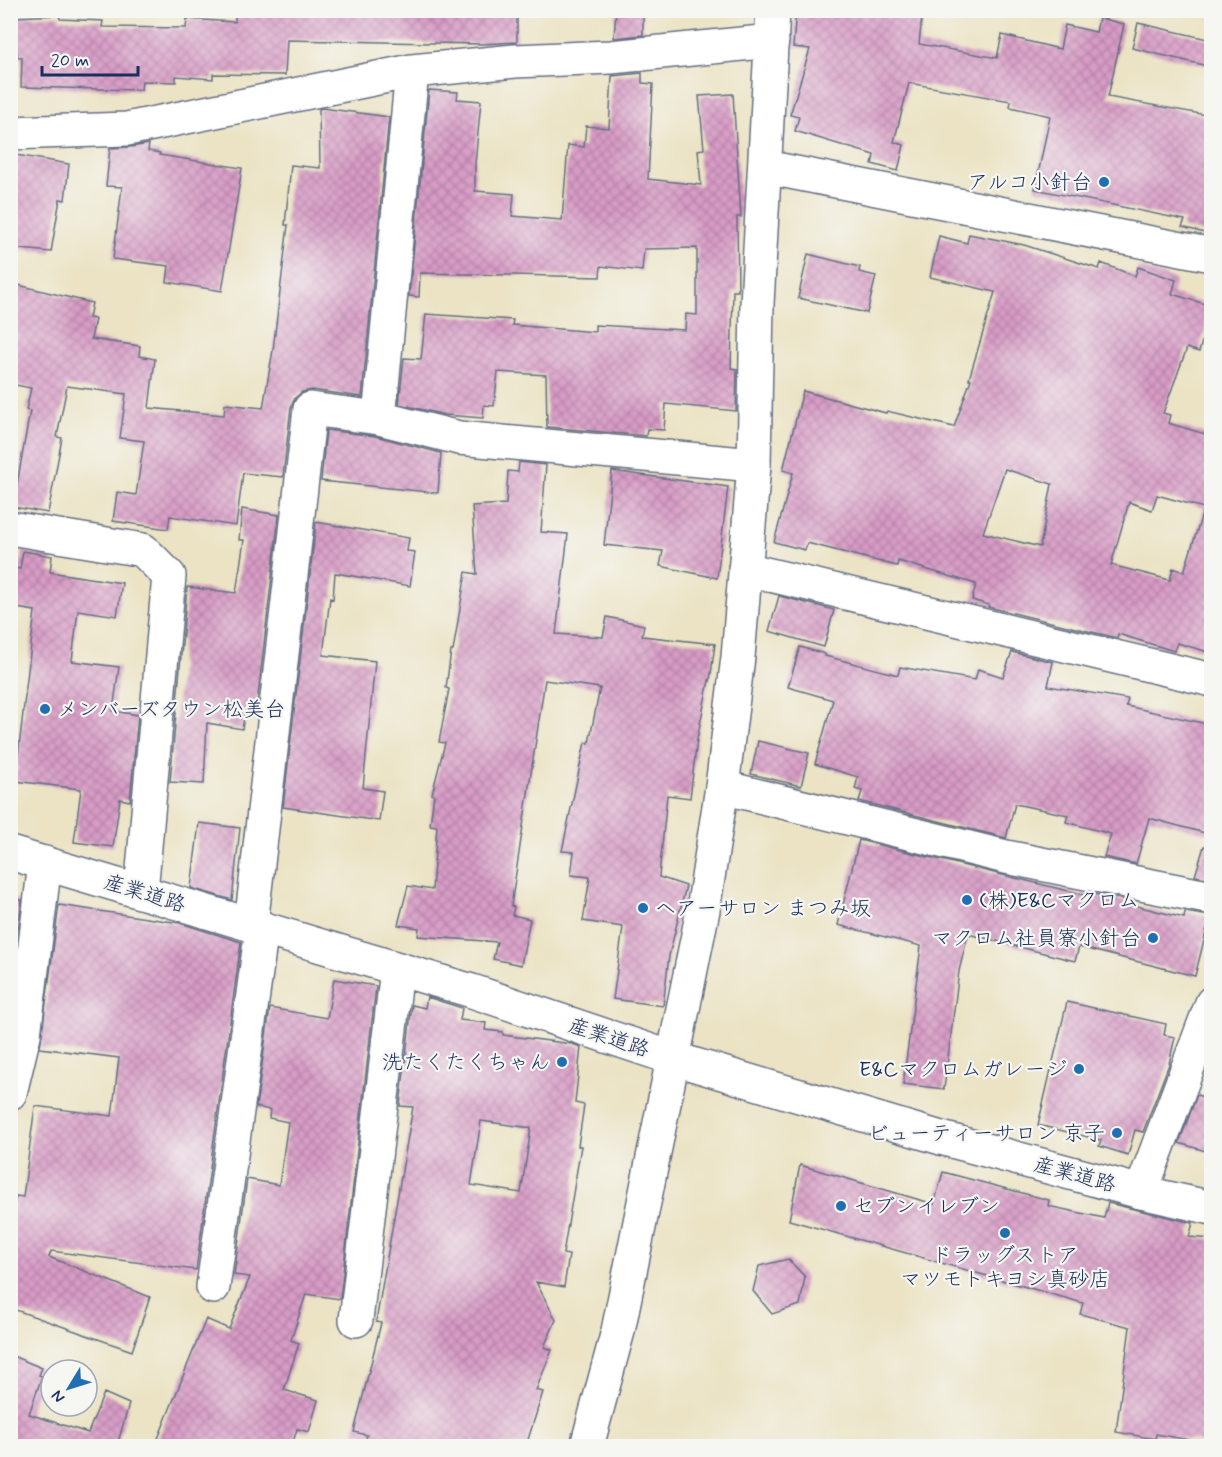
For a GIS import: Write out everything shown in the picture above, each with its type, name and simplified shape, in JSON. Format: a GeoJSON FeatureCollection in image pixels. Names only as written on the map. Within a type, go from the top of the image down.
{"type":"FeatureCollection","features":[{"type":"Feature","properties":{"kind":"street"},"geometry":{"type":"LineString","coordinates":[[10,133],[127,129],[412,71],[515,61],[611,57],[772,26],[757,304],[754,465],[738,657],[722,787],[703,910],[618,1330],[587,1446]]}},
{"type":"Feature","properties":{"kind":"street"},"geometry":{"type":"LineString","coordinates":[[379,418],[412,71]]}},
{"type":"Feature","properties":{"kind":"street"},"geometry":{"type":"LineString","coordinates":[[765,167],[1212,255]]}},
{"type":"Feature","properties":{"kind":"street"},"geometry":{"type":"LineString","coordinates":[[213,1287],[257,927],[310,409],[379,418],[459,438],[754,465]]}},
{"type":"Feature","properties":{"kind":"street"},"geometry":{"type":"LineString","coordinates":[[10,528],[143,550],[169,576],[141,892]]}},
{"type":"Feature","properties":{"kind":"street"},"geometry":{"type":"LineString","coordinates":[[745,569],[1212,680]]}},
{"type":"Feature","properties":{"kind":"street"},"geometry":{"type":"LineString","coordinates":[[722,787],[1006,857],[1212,898]]}},
{"type":"Feature","properties":{"kind":"street","name":"産業道路"},"geometry":{"type":"LineString","coordinates":[[10,853],[472,991],[672,1058],[940,1138],[1141,1192],[1212,1208]]}},
{"type":"Feature","properties":{"kind":"street"},"geometry":{"type":"LineString","coordinates":[[10,1093],[17,1034],[45,863]]}},
{"type":"Feature","properties":{"kind":"street"},"geometry":{"type":"LineString","coordinates":[[356,1320],[397,969]]}},
{"type":"Feature","properties":{"kind":"street"},"geometry":{"type":"LineString","coordinates":[[1141,1192],[1212,1003]]}},
{"type":"Feature","properties":{"kind":"building"},"geometry":{"type":"Polygon","coordinates":[[[235,10],[517,10],[517,42],[481,44],[287,40],[285,75],[213,74],[213,79],[176,76],[176,82],[142,81],[141,90],[21,87],[22,57],[17,57],[15,17],[59,15],[60,19],[103,21],[102,27],[186,28],[187,19],[235,22],[235,10]]]}},
{"type":"Feature","properties":{"kind":"building"},"geometry":{"type":"Polygon","coordinates":[[[616,10],[643,10],[643,35],[614,38],[616,10]]]}},
{"type":"Feature","properties":{"kind":"building"},"geometry":{"type":"Polygon","coordinates":[[[796,10],[848,15],[881,12],[922,17],[919,44],[997,58],[1002,35],[1060,49],[1065,25],[1096,32],[1099,18],[1124,24],[1108,97],[1212,116],[1210,152],[1212,153],[1212,235],[1182,227],[1185,220],[1035,189],[1050,116],[1010,107],[1011,101],[909,83],[894,142],[904,145],[898,171],[872,164],[874,155],[795,131],[799,117],[790,115],[810,49],[793,47],[796,10]]]}},
{"type":"Feature","properties":{"kind":"building"},"geometry":{"type":"Polygon","coordinates":[[[1138,23],[1212,40],[1212,67],[1132,48],[1138,23]]]}},
{"type":"Feature","properties":{"kind":"building"},"geometry":{"type":"Polygon","coordinates":[[[642,73],[642,83],[653,84],[648,179],[701,185],[698,150],[704,149],[699,96],[733,94],[741,217],[737,217],[738,291],[733,291],[731,368],[737,369],[736,411],[666,404],[664,430],[647,429],[646,436],[547,427],[546,375],[498,372],[494,406],[484,405],[483,418],[445,415],[399,404],[404,358],[421,359],[426,314],[513,320],[512,325],[595,332],[595,325],[685,330],[686,314],[697,315],[697,248],[644,249],[642,271],[601,266],[600,277],[420,273],[419,297],[409,296],[429,90],[458,92],[457,99],[481,101],[475,191],[514,194],[512,216],[562,220],[568,145],[584,147],[586,126],[609,128],[612,76],[642,73]]]}},
{"type":"Feature","properties":{"kind":"building"},"geometry":{"type":"Polygon","coordinates":[[[319,109],[389,117],[362,397],[312,390],[302,392],[295,398],[291,407],[283,477],[243,473],[236,526],[170,516],[168,529],[113,521],[117,492],[136,495],[144,441],[120,438],[126,394],[67,386],[57,437],[62,438],[48,513],[13,507],[30,411],[26,410],[31,388],[10,384],[10,283],[92,303],[89,318],[95,319],[91,339],[140,346],[139,356],[155,359],[149,408],[224,415],[225,404],[263,408],[273,350],[288,225],[285,225],[291,165],[320,168],[319,109]]]}},
{"type":"Feature","properties":{"kind":"building"},"geometry":{"type":"Polygon","coordinates":[[[149,144],[148,151],[160,153],[159,155],[242,168],[222,291],[167,282],[169,266],[113,259],[122,187],[106,186],[110,148],[149,144]]]}},
{"type":"Feature","properties":{"kind":"building"},"geometry":{"type":"Polygon","coordinates":[[[10,154],[69,164],[65,200],[60,199],[51,252],[10,248],[10,154]]]}},
{"type":"Feature","properties":{"kind":"building"},"geometry":{"type":"Polygon","coordinates":[[[969,234],[1024,245],[1099,269],[1101,263],[1135,276],[1138,267],[1176,280],[1172,294],[1212,306],[1199,352],[1187,348],[1163,413],[1170,415],[1168,423],[1212,436],[1212,653],[1177,643],[1174,651],[1118,634],[1117,638],[988,607],[989,605],[972,600],[976,584],[898,561],[897,566],[807,543],[805,550],[774,542],[793,473],[783,470],[803,391],[886,413],[887,411],[954,427],[971,379],[969,379],[995,292],[930,277],[939,236],[967,243],[969,234]],[[1005,469],[983,533],[1040,547],[1052,484],[1005,469]],[[1157,495],[1152,510],[1129,502],[1111,565],[1170,580],[1173,568],[1184,572],[1204,508],[1157,495]]]}},
{"type":"Feature","properties":{"kind":"building"},"geometry":{"type":"Polygon","coordinates":[[[808,254],[860,267],[859,272],[876,276],[867,313],[798,298],[808,254]]]}},
{"type":"Feature","properties":{"kind":"building"},"geometry":{"type":"Polygon","coordinates":[[[326,430],[375,436],[441,453],[438,493],[321,481],[326,430]]]}},
{"type":"Feature","properties":{"kind":"building"},"geometry":{"type":"Polygon","coordinates":[[[519,462],[546,465],[541,532],[568,534],[556,634],[603,637],[607,617],[644,625],[642,636],[715,644],[710,681],[697,739],[690,798],[667,795],[659,877],[686,886],[669,956],[663,1006],[613,999],[623,927],[583,921],[590,877],[571,875],[574,852],[562,851],[585,742],[589,743],[600,688],[545,680],[511,906],[514,907],[512,915],[530,919],[521,965],[493,959],[497,942],[418,936],[419,928],[398,925],[408,886],[432,890],[437,826],[430,825],[434,795],[432,794],[445,743],[439,742],[449,689],[446,688],[451,651],[453,651],[466,572],[477,574],[472,506],[506,504],[508,471],[518,472],[519,462]]]}},
{"type":"Feature","properties":{"kind":"building"},"geometry":{"type":"Polygon","coordinates":[[[612,471],[728,487],[717,578],[660,566],[663,551],[604,545],[612,471]]]}},
{"type":"Feature","properties":{"kind":"building"},"geometry":{"type":"Polygon","coordinates":[[[242,509],[279,515],[256,713],[245,711],[242,729],[207,723],[204,784],[170,782],[187,587],[236,593],[244,540],[239,540],[242,509]]]}},
{"type":"Feature","properties":{"kind":"building"},"geometry":{"type":"Polygon","coordinates":[[[316,522],[409,538],[407,551],[415,552],[410,586],[335,573],[333,599],[330,598],[323,655],[375,661],[363,788],[383,791],[379,821],[283,807],[316,522]]]}},
{"type":"Feature","properties":{"kind":"building"},"geometry":{"type":"Polygon","coordinates":[[[23,551],[52,556],[50,572],[122,583],[117,616],[78,610],[72,661],[119,667],[113,711],[138,715],[130,801],[120,799],[113,847],[74,842],[81,789],[15,781],[35,611],[10,607],[10,567],[20,569],[23,551]]]}},
{"type":"Feature","properties":{"kind":"building"},"geometry":{"type":"Polygon","coordinates":[[[779,596],[834,610],[824,647],[769,631],[779,596]]]}},
{"type":"Feature","properties":{"kind":"building"},"geometry":{"type":"Polygon","coordinates":[[[800,647],[898,675],[900,667],[975,680],[978,669],[1003,677],[1012,652],[1053,662],[1048,686],[1128,699],[1126,706],[1212,725],[1212,835],[1149,818],[1136,864],[1104,857],[1111,834],[1066,822],[1068,815],[1015,804],[1006,838],[859,801],[862,791],[855,789],[858,777],[815,764],[833,700],[788,687],[800,647]]]}},
{"type":"Feature","properties":{"kind":"building"},"geometry":{"type":"Polygon","coordinates":[[[758,741],[809,753],[801,786],[751,774],[758,741]]]}},
{"type":"Feature","properties":{"kind":"building"},"geometry":{"type":"Polygon","coordinates":[[[199,823],[240,828],[232,900],[191,888],[199,823]]]}},
{"type":"Feature","properties":{"kind":"building"},"geometry":{"type":"Polygon","coordinates":[[[859,840],[1093,897],[1094,894],[1126,900],[1125,903],[1184,918],[1185,912],[1210,916],[1195,976],[1079,947],[1075,961],[968,934],[959,971],[944,1089],[903,1084],[921,946],[838,925],[859,840]]]}},
{"type":"Feature","properties":{"kind":"building"},"geometry":{"type":"Polygon","coordinates":[[[1204,846],[1212,847],[1212,879],[1195,876],[1204,846]]]}},
{"type":"Feature","properties":{"kind":"building"},"geometry":{"type":"Polygon","coordinates":[[[10,899],[22,900],[10,991],[10,899]]]}},
{"type":"Feature","properties":{"kind":"building"},"geometry":{"type":"Polygon","coordinates":[[[59,905],[180,923],[241,942],[196,1270],[51,1251],[49,1257],[150,1297],[132,1351],[10,1308],[10,1228],[16,1196],[23,1197],[35,1106],[112,1116],[119,1058],[40,1048],[59,905]]]}},
{"type":"Feature","properties":{"kind":"building"},"geometry":{"type":"Polygon","coordinates":[[[334,979],[376,986],[340,1299],[306,1294],[291,1340],[299,1343],[284,1390],[318,1400],[309,1432],[297,1429],[292,1446],[155,1446],[206,1319],[229,1329],[250,1277],[234,1275],[247,1179],[279,1185],[288,1122],[269,1118],[270,1110],[256,1107],[270,1008],[327,1018],[334,979]]]}},
{"type":"Feature","properties":{"kind":"building"},"geometry":{"type":"Polygon","coordinates":[[[427,997],[462,1008],[460,1020],[486,1023],[485,1030],[581,1047],[575,1103],[584,1105],[578,1146],[581,1146],[563,1254],[569,1255],[564,1287],[536,1282],[556,1320],[544,1347],[552,1350],[536,1390],[543,1392],[526,1446],[364,1446],[367,1435],[354,1432],[381,1323],[376,1322],[413,1107],[400,1106],[412,1005],[425,1008],[427,997]],[[481,1121],[471,1185],[521,1193],[531,1128],[481,1121]]]}},
{"type":"Feature","properties":{"kind":"building"},"geometry":{"type":"Polygon","coordinates":[[[1067,1002],[1166,1024],[1164,1035],[1175,1037],[1169,1064],[1143,1132],[1135,1130],[1128,1155],[1099,1146],[1101,1140],[1038,1125],[1067,1002]]]}},
{"type":"Feature","properties":{"kind":"building"},"geometry":{"type":"Polygon","coordinates":[[[1197,1095],[1212,1100],[1212,1153],[1179,1143],[1197,1095]]]}},
{"type":"Feature","properties":{"kind":"building"},"geometry":{"type":"Polygon","coordinates":[[[800,1165],[934,1204],[943,1172],[1049,1200],[1048,1206],[1104,1218],[1108,1203],[1193,1223],[1189,1237],[1212,1239],[1212,1444],[1156,1434],[1155,1439],[1116,1432],[1130,1327],[1080,1314],[1083,1303],[789,1220],[800,1165]]]}},
{"type":"Feature","properties":{"kind":"building"},"geometry":{"type":"Polygon","coordinates":[[[788,1259],[805,1277],[800,1305],[772,1314],[753,1291],[759,1266],[788,1259]]]}},
{"type":"Feature","properties":{"kind":"building"},"geometry":{"type":"Polygon","coordinates":[[[10,1355],[39,1367],[39,1385],[29,1414],[88,1433],[94,1418],[99,1418],[99,1406],[104,1393],[129,1404],[117,1446],[10,1446],[10,1355]]]}},
{"type":"Feature","properties":{"kind":"place","name":"アルコ小針台"},"geometry":{"type":"Point","coordinates":[1104,182]}},
{"type":"Feature","properties":{"kind":"place","name":"メンバーズタウン松美台"},"geometry":{"type":"Point","coordinates":[45,709]}},
{"type":"Feature","properties":{"kind":"place","name":"(株)E&Cマクロム"},"geometry":{"type":"Point","coordinates":[967,900]}},
{"type":"Feature","properties":{"kind":"place","name":"ヘアーサロン まつみ坂"},"geometry":{"type":"Point","coordinates":[643,908]}},
{"type":"Feature","properties":{"kind":"place","name":"マクロム社員寮小針台"},"geometry":{"type":"Point","coordinates":[1153,938]}},
{"type":"Feature","properties":{"kind":"place","name":"洗たくたくちゃん"},"geometry":{"type":"Point","coordinates":[562,1062]}},
{"type":"Feature","properties":{"kind":"place","name":"E&Cマクロムガレージ"},"geometry":{"type":"Point","coordinates":[1079,1069]}},
{"type":"Feature","properties":{"kind":"place","name":"ビューティーサロン 京子"},"geometry":{"type":"Point","coordinates":[1117,1133]}},
{"type":"Feature","properties":{"kind":"place","name":"セブンイレブン"},"geometry":{"type":"Point","coordinates":[841,1206]}},
{"type":"Feature","properties":{"kind":"place","name":"ドラッグストア マツモトキヨシ真砂店"},"geometry":{"type":"Point","coordinates":[1005,1233]}}]}
